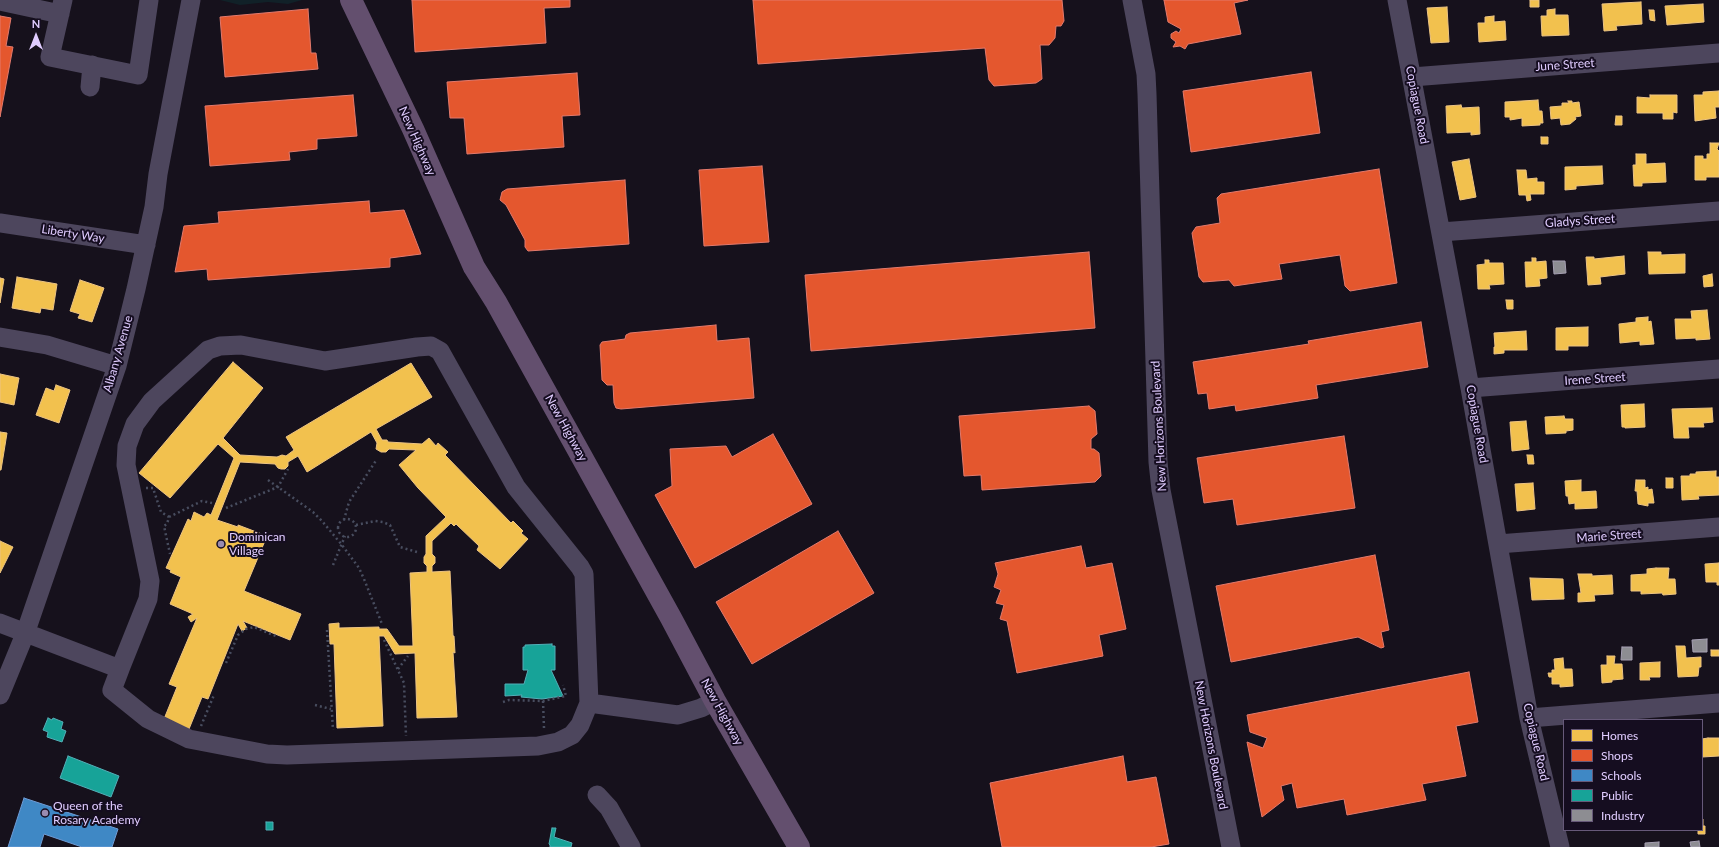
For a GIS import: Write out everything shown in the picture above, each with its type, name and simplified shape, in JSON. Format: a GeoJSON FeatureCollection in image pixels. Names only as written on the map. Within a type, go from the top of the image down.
{"type":"FeatureCollection","features":[{"type":"Feature","properties":{"kind":"main road","name":"New Highway"},"geometry":{"type":"LineString","coordinates":[[351,0],[409,122],[474,267],[496,302],[668,611],[715,700],[799,847]]}},
{"type":"Feature","properties":{"kind":"street"},"geometry":{"type":"LineString","coordinates":[[0,1],[61,7],[50,57],[138,75],[149,0]]}},
{"type":"Feature","properties":{"kind":"street","name":"Albany Avenue"},"geometry":{"type":"LineString","coordinates":[[0,695],[25,634],[117,366],[146,246],[190,0]]}},
{"type":"Feature","properties":{"kind":"street","name":"New Horizons Boulevard"},"geometry":{"type":"LineString","coordinates":[[1132,0],[1146,74],[1158,462],[1161,490],[1231,847]]}},
{"type":"Feature","properties":{"kind":"street","name":"Copiague Road"},"geometry":{"type":"LineString","coordinates":[[1397,0],[1470,388],[1529,718],[1560,847]]}},
{"type":"Feature","properties":{"kind":"street","name":"June Street"},"geometry":{"type":"LineString","coordinates":[[1412,77],[1719,53]]}},
{"type":"Feature","properties":{"kind":"street"},"geometry":{"type":"LineString","coordinates":[[90,86],[92,65]]}},
{"type":"Feature","properties":{"kind":"street","name":"Gladys Street"},"geometry":{"type":"LineString","coordinates":[[1441,232],[1719,211]]}},
{"type":"Feature","properties":{"kind":"street","name":"Liberty Way"},"geometry":{"type":"LineString","coordinates":[[0,223],[146,246]]}},
{"type":"Feature","properties":{"kind":"street"},"geometry":{"type":"LineString","coordinates":[[0,337],[47,345],[117,366]]}},
{"type":"Feature","properties":{"kind":"street"},"geometry":{"type":"LineString","coordinates":[[240,345],[325,361],[417,346],[431,346],[440,351],[516,487],[584,574],[589,703],[580,725],[572,735],[558,742],[538,746],[283,755],[267,754],[190,739],[148,719],[112,690],[120,669],[148,599],[150,581],[126,465],[127,446],[135,424],[152,401],[208,350],[220,346],[240,345]]}},
{"type":"Feature","properties":{"kind":"street","name":"Irene Street"},"geometry":{"type":"LineString","coordinates":[[1470,388],[1719,369]]}},
{"type":"Feature","properties":{"kind":"street","name":"Marie Street"},"geometry":{"type":"LineString","coordinates":[[1498,544],[1719,527]]}},
{"type":"Feature","properties":{"kind":"street"},"geometry":{"type":"LineString","coordinates":[[0,623],[25,634],[120,669]]}},
{"type":"Feature","properties":{"kind":"street"},"geometry":{"type":"LineString","coordinates":[[589,703],[678,715],[701,708],[715,700]]}},
{"type":"Feature","properties":{"kind":"street"},"geometry":{"type":"LineString","coordinates":[[1529,718],[1719,703]]}},
{"type":"Feature","properties":{"kind":"street"},"geometry":{"type":"LineString","coordinates":[[598,795],[609,808],[631,847]]}},
{"type":"Feature","properties":{"kind":"path"},"geometry":{"type":"LineString","coordinates":[[356,525],[354,533],[350,536],[345,536],[339,529],[340,523],[344,520],[349,502],[377,459]]}},
{"type":"Feature","properties":{"kind":"path"},"geometry":{"type":"LineString","coordinates":[[226,508],[278,487],[288,469]]}},
{"type":"Feature","properties":{"kind":"path"},"geometry":{"type":"LineString","coordinates":[[268,480],[317,517],[342,545],[359,568],[382,624]]}},
{"type":"Feature","properties":{"kind":"path"},"geometry":{"type":"LineString","coordinates":[[141,489],[153,488],[161,512],[169,516]]}},
{"type":"Feature","properties":{"kind":"path"},"geometry":{"type":"LineString","coordinates":[[169,516],[202,501],[212,503]]}},
{"type":"Feature","properties":{"kind":"path"},"geometry":{"type":"LineString","coordinates":[[169,516],[167,524],[164,526],[170,554]]}},
{"type":"Feature","properties":{"kind":"path"},"geometry":{"type":"LineString","coordinates":[[344,520],[352,520],[356,525]]}},
{"type":"Feature","properties":{"kind":"path"},"geometry":{"type":"LineString","coordinates":[[356,525],[375,521],[390,525],[400,547],[416,552]]}},
{"type":"Feature","properties":{"kind":"path"},"geometry":{"type":"LineString","coordinates":[[333,566],[345,536]]}},
{"type":"Feature","properties":{"kind":"path"},"geometry":{"type":"LineString","coordinates":[[226,663],[238,635],[246,629],[254,628],[278,637]]}},
{"type":"Feature","properties":{"kind":"path"},"geometry":{"type":"LineString","coordinates":[[327,630],[333,730]]}},
{"type":"Feature","properties":{"kind":"path"},"geometry":{"type":"LineString","coordinates":[[384,640],[404,683],[406,741]]}},
{"type":"Feature","properties":{"kind":"path"},"geometry":{"type":"LineString","coordinates":[[398,669],[408,656]]}},
{"type":"Feature","properties":{"kind":"path"},"geometry":{"type":"LineString","coordinates":[[503,702],[509,700],[543,701],[566,696],[563,685]]}},
{"type":"Feature","properties":{"kind":"path"},"geometry":{"type":"LineString","coordinates":[[201,727],[214,696]]}},
{"type":"Feature","properties":{"kind":"path"},"geometry":{"type":"LineString","coordinates":[[543,701],[544,732]]}},
{"type":"Feature","properties":{"kind":"path"},"geometry":{"type":"LineString","coordinates":[[315,705],[331,709]]}},
{"type":"Feature","properties":{"kind":"shaded area"},"geometry":{"type":"Polygon","coordinates":[[[220,0],[302,0],[288,4],[268,2],[240,5],[220,0]]]}},
{"type":"Feature","properties":{"kind":"building: Homes"},"geometry":{"type":"Polygon","coordinates":[[[1530,0],[1539,0],[1539,7],[1530,7],[1530,0]]]}},
{"type":"Feature","properties":{"kind":"building: Homes"},"geometry":{"type":"Polygon","coordinates":[[[1641,2],[1642,24],[1616,26],[1617,30],[1604,31],[1602,4],[1641,2]]]}},
{"type":"Feature","properties":{"kind":"building: Homes"},"geometry":{"type":"Polygon","coordinates":[[[1703,4],[1704,22],[1667,25],[1665,6],[1703,4]]]}},
{"type":"Feature","properties":{"kind":"building: Homes"},"geometry":{"type":"Polygon","coordinates":[[[1447,7],[1449,42],[1431,43],[1427,8],[1447,7]]]}},
{"type":"Feature","properties":{"kind":"building: Homes"},"geometry":{"type":"Polygon","coordinates":[[[1555,9],[1555,15],[1568,15],[1569,35],[1542,36],[1541,16],[1547,16],[1547,10],[1555,9]]]}},
{"type":"Feature","properties":{"kind":"building: Homes"},"geometry":{"type":"Polygon","coordinates":[[[1649,10],[1654,10],[1655,21],[1650,20],[1649,10]]]}},
{"type":"Feature","properties":{"kind":"building: Homes"},"geometry":{"type":"Polygon","coordinates":[[[1494,16],[1494,22],[1505,21],[1506,40],[1479,42],[1478,23],[1485,23],[1485,17],[1494,16]]]}},
{"type":"Feature","properties":{"kind":"building: Homes"},"geometry":{"type":"Polygon","coordinates":[[[1719,91],[1719,107],[1715,107],[1716,118],[1695,121],[1694,95],[1703,95],[1703,92],[1719,91]]]}},
{"type":"Feature","properties":{"kind":"building: Homes"},"geometry":{"type":"Polygon","coordinates":[[[1650,95],[1677,95],[1677,113],[1673,112],[1673,119],[1663,119],[1663,113],[1637,113],[1637,97],[1650,98],[1650,95]]]}},
{"type":"Feature","properties":{"kind":"building: Homes"},"geometry":{"type":"Polygon","coordinates":[[[1538,100],[1539,111],[1542,111],[1543,123],[1540,123],[1540,125],[1522,126],[1522,118],[1510,120],[1510,117],[1505,117],[1505,102],[1538,100]]]}},
{"type":"Feature","properties":{"kind":"building: Homes"},"geometry":{"type":"Polygon","coordinates":[[[1568,101],[1572,101],[1572,103],[1579,102],[1581,116],[1575,117],[1576,119],[1570,124],[1561,125],[1560,118],[1551,119],[1550,107],[1562,106],[1562,103],[1569,103],[1568,101]]]}},
{"type":"Feature","properties":{"kind":"building: Homes"},"geometry":{"type":"Polygon","coordinates":[[[1461,105],[1462,108],[1479,107],[1480,134],[1471,135],[1471,132],[1447,133],[1446,106],[1461,105]]]}},
{"type":"Feature","properties":{"kind":"building: Homes"},"geometry":{"type":"Polygon","coordinates":[[[1616,116],[1622,116],[1622,125],[1615,125],[1616,116]]]}},
{"type":"Feature","properties":{"kind":"building: Homes"},"geometry":{"type":"Polygon","coordinates":[[[1541,137],[1548,137],[1548,144],[1541,144],[1541,137]]]}},
{"type":"Feature","properties":{"kind":"building: Homes"},"geometry":{"type":"Polygon","coordinates":[[[1710,143],[1719,143],[1717,149],[1719,151],[1719,177],[1706,177],[1706,180],[1695,180],[1695,156],[1703,156],[1703,159],[1707,159],[1707,154],[1710,154],[1710,143]]]}},
{"type":"Feature","properties":{"kind":"building: Homes"},"geometry":{"type":"Polygon","coordinates":[[[1636,154],[1646,154],[1646,164],[1665,163],[1666,182],[1642,183],[1642,186],[1634,186],[1633,165],[1636,165],[1636,154]]]}},
{"type":"Feature","properties":{"kind":"building: Homes"},"geometry":{"type":"Polygon","coordinates":[[[1469,159],[1476,197],[1460,200],[1452,162],[1469,159]]]}},
{"type":"Feature","properties":{"kind":"building: Homes"},"geometry":{"type":"Polygon","coordinates":[[[1602,166],[1603,184],[1576,186],[1576,189],[1565,190],[1565,167],[1602,166]]]}},
{"type":"Feature","properties":{"kind":"building: Homes"},"geometry":{"type":"Polygon","coordinates":[[[1517,170],[1526,170],[1527,179],[1537,178],[1537,182],[1544,182],[1544,194],[1530,194],[1531,200],[1527,201],[1526,195],[1519,195],[1517,170]]]}},
{"type":"Feature","properties":{"kind":"building: Homes"},"geometry":{"type":"Polygon","coordinates":[[[1648,252],[1661,252],[1661,255],[1685,254],[1685,273],[1649,274],[1648,252]]]}},
{"type":"Feature","properties":{"kind":"building: Homes"},"geometry":{"type":"Polygon","coordinates":[[[1624,256],[1625,274],[1600,277],[1601,284],[1588,285],[1586,257],[1594,257],[1594,259],[1624,256]]]}},
{"type":"Feature","properties":{"kind":"building: Homes"},"geometry":{"type":"Polygon","coordinates":[[[1532,258],[1536,258],[1536,262],[1546,261],[1547,278],[1539,279],[1540,286],[1526,287],[1525,262],[1532,262],[1532,258]]]}},
{"type":"Feature","properties":{"kind":"building: Homes"},"geometry":{"type":"Polygon","coordinates":[[[1485,260],[1489,260],[1489,263],[1503,263],[1504,284],[1489,285],[1490,289],[1478,289],[1477,265],[1485,264],[1485,260]]]}},
{"type":"Feature","properties":{"kind":"building: Homes"},"geometry":{"type":"Polygon","coordinates":[[[1712,274],[1713,286],[1704,287],[1703,276],[1712,274]]]}},
{"type":"Feature","properties":{"kind":"building: Homes"},"geometry":{"type":"Polygon","coordinates":[[[17,277],[57,284],[53,310],[41,308],[40,313],[12,308],[17,277]]]}},
{"type":"Feature","properties":{"kind":"building: Homes"},"geometry":{"type":"Polygon","coordinates":[[[0,278],[4,279],[0,303],[0,278]]]}},
{"type":"Feature","properties":{"kind":"building: Homes"},"geometry":{"type":"Polygon","coordinates":[[[80,280],[104,288],[92,322],[78,318],[80,314],[70,311],[80,280]]]}},
{"type":"Feature","properties":{"kind":"building: Homes"},"geometry":{"type":"Polygon","coordinates":[[[1506,300],[1513,300],[1513,309],[1507,309],[1506,300]]]}},
{"type":"Feature","properties":{"kind":"building: Homes"},"geometry":{"type":"Polygon","coordinates":[[[1707,310],[1710,339],[1676,339],[1675,319],[1692,319],[1691,311],[1707,310]]]}},
{"type":"Feature","properties":{"kind":"building: Homes"},"geometry":{"type":"Polygon","coordinates":[[[1648,317],[1648,322],[1651,321],[1654,344],[1640,345],[1640,341],[1620,343],[1619,324],[1636,322],[1636,318],[1648,317]]]}},
{"type":"Feature","properties":{"kind":"building: Homes"},"geometry":{"type":"Polygon","coordinates":[[[1588,327],[1588,346],[1568,346],[1568,350],[1556,350],[1556,328],[1588,327]]]}},
{"type":"Feature","properties":{"kind":"building: Homes"},"geometry":{"type":"Polygon","coordinates":[[[1526,331],[1527,350],[1504,350],[1504,353],[1494,354],[1494,333],[1526,331]]]}},
{"type":"Feature","properties":{"kind":"building: Homes","name":"Dominican Village"},"geometry":{"type":"Polygon","coordinates":[[[233,362],[263,388],[223,438],[240,455],[277,457],[282,455],[286,456],[294,450],[286,437],[411,363],[432,397],[376,429],[382,440],[387,440],[388,442],[422,444],[429,438],[436,446],[438,443],[448,452],[445,455],[511,523],[513,521],[523,531],[521,533],[528,539],[500,569],[477,550],[479,546],[456,524],[454,526],[451,523],[432,541],[432,554],[435,557],[435,563],[432,566],[432,572],[450,571],[457,717],[417,718],[415,653],[395,654],[384,636],[379,636],[383,726],[337,728],[334,644],[330,644],[329,624],[339,623],[339,628],[379,627],[379,629],[387,629],[399,646],[413,646],[410,573],[427,572],[427,566],[424,563],[424,557],[426,554],[426,536],[446,517],[418,488],[399,465],[416,450],[389,449],[386,452],[381,452],[376,449],[377,443],[371,432],[307,472],[298,456],[288,462],[288,466],[285,469],[278,468],[275,464],[240,462],[217,520],[238,527],[238,525],[267,536],[244,591],[301,614],[290,640],[243,621],[247,628],[242,631],[238,624],[208,699],[202,697],[189,729],[164,719],[177,687],[169,684],[197,618],[191,622],[188,617],[193,614],[170,604],[181,577],[170,572],[171,570],[166,568],[188,519],[191,521],[194,512],[204,517],[207,513],[211,515],[234,458],[218,444],[170,498],[139,473],[233,362]]]}},
{"type":"Feature","properties":{"kind":"building: Homes"},"geometry":{"type":"Polygon","coordinates":[[[0,374],[19,378],[14,405],[0,402],[0,374]]]}},
{"type":"Feature","properties":{"kind":"building: Homes"},"geometry":{"type":"Polygon","coordinates":[[[56,385],[70,390],[59,423],[36,415],[46,388],[54,391],[56,385]]]}},
{"type":"Feature","properties":{"kind":"building: Homes"},"geometry":{"type":"Polygon","coordinates":[[[1644,404],[1645,427],[1622,427],[1621,405],[1644,404]]]}},
{"type":"Feature","properties":{"kind":"building: Homes"},"geometry":{"type":"Polygon","coordinates":[[[1712,408],[1713,422],[1703,423],[1704,427],[1688,427],[1689,438],[1674,438],[1672,409],[1712,408]]]}},
{"type":"Feature","properties":{"kind":"building: Homes"},"geometry":{"type":"Polygon","coordinates":[[[1564,416],[1565,419],[1573,419],[1573,430],[1566,431],[1566,433],[1546,434],[1545,417],[1564,416]]]}},
{"type":"Feature","properties":{"kind":"building: Homes"},"geometry":{"type":"Polygon","coordinates":[[[1526,421],[1529,449],[1512,451],[1510,422],[1526,421]]]}},
{"type":"Feature","properties":{"kind":"building: Homes"},"geometry":{"type":"Polygon","coordinates":[[[0,432],[7,433],[1,470],[0,470],[0,432]]]}},
{"type":"Feature","properties":{"kind":"building: Homes"},"geometry":{"type":"Polygon","coordinates":[[[1527,455],[1533,455],[1534,464],[1528,464],[1527,455]]]}},
{"type":"Feature","properties":{"kind":"building: Homes"},"geometry":{"type":"Polygon","coordinates":[[[1716,471],[1716,477],[1719,477],[1719,495],[1698,496],[1699,499],[1682,500],[1681,476],[1690,476],[1690,474],[1696,474],[1696,472],[1716,471]]]}},
{"type":"Feature","properties":{"kind":"building: Homes"},"geometry":{"type":"Polygon","coordinates":[[[1666,478],[1673,478],[1673,488],[1666,488],[1666,478]]]}},
{"type":"Feature","properties":{"kind":"building: Homes"},"geometry":{"type":"Polygon","coordinates":[[[1581,480],[1581,492],[1596,491],[1597,508],[1575,509],[1575,503],[1569,504],[1568,496],[1566,496],[1565,481],[1581,480]]]}},
{"type":"Feature","properties":{"kind":"building: Homes"},"geometry":{"type":"Polygon","coordinates":[[[1636,480],[1645,480],[1645,488],[1648,487],[1648,490],[1652,489],[1654,503],[1648,503],[1648,506],[1638,504],[1637,491],[1635,491],[1636,480]]]}},
{"type":"Feature","properties":{"kind":"building: Homes"},"geometry":{"type":"Polygon","coordinates":[[[1533,483],[1535,509],[1517,511],[1515,484],[1533,483]]]}},
{"type":"Feature","properties":{"kind":"building: Homes"},"geometry":{"type":"Polygon","coordinates":[[[0,541],[13,547],[0,573],[0,541]]]}},
{"type":"Feature","properties":{"kind":"building: Homes"},"geometry":{"type":"Polygon","coordinates":[[[1719,563],[1719,585],[1717,585],[1717,582],[1706,582],[1705,564],[1719,563]]]}},
{"type":"Feature","properties":{"kind":"building: Homes"},"geometry":{"type":"Polygon","coordinates":[[[1669,568],[1668,579],[1675,579],[1676,594],[1641,594],[1641,591],[1631,591],[1631,575],[1647,574],[1647,569],[1669,568]]]}},
{"type":"Feature","properties":{"kind":"building: Homes"},"geometry":{"type":"Polygon","coordinates":[[[1578,574],[1592,574],[1592,576],[1612,575],[1613,594],[1594,595],[1595,601],[1578,602],[1578,593],[1581,593],[1578,574]]]}},
{"type":"Feature","properties":{"kind":"building: Homes"},"geometry":{"type":"Polygon","coordinates":[[[1530,578],[1563,579],[1564,599],[1532,600],[1530,578]]]}},
{"type":"Feature","properties":{"kind":"building: Homes"},"geometry":{"type":"Polygon","coordinates":[[[1676,646],[1685,646],[1686,658],[1701,657],[1701,667],[1699,667],[1698,676],[1678,677],[1676,646]]]}},
{"type":"Feature","properties":{"kind":"building: Homes"},"geometry":{"type":"Polygon","coordinates":[[[1711,650],[1719,650],[1719,656],[1711,656],[1711,650]]]}},
{"type":"Feature","properties":{"kind":"building: Homes"},"geometry":{"type":"Polygon","coordinates":[[[1607,656],[1615,656],[1614,664],[1622,664],[1623,679],[1602,683],[1601,665],[1607,665],[1607,656]]]}},
{"type":"Feature","properties":{"kind":"building: Homes"},"geometry":{"type":"Polygon","coordinates":[[[1563,658],[1564,669],[1572,669],[1573,686],[1560,687],[1560,684],[1552,684],[1552,677],[1549,677],[1548,673],[1552,673],[1552,670],[1555,670],[1554,659],[1563,658]]]}},
{"type":"Feature","properties":{"kind":"building: Homes"},"geometry":{"type":"Polygon","coordinates":[[[1660,662],[1660,677],[1649,677],[1650,680],[1640,680],[1640,663],[1660,662]]]}},
{"type":"Feature","properties":{"kind":"building: Homes"},"geometry":{"type":"Polygon","coordinates":[[[1719,738],[1719,756],[1703,757],[1703,739],[1719,738]]]}},
{"type":"Feature","properties":{"kind":"building: Homes"},"geometry":{"type":"Polygon","coordinates":[[[1703,826],[1705,826],[1705,834],[1698,834],[1698,831],[1703,831],[1703,826]]]}},
{"type":"Feature","properties":{"kind":"building: Shops"},"geometry":{"type":"Polygon","coordinates":[[[412,0],[570,0],[570,7],[544,8],[546,43],[415,52],[412,0]]]}},
{"type":"Feature","properties":{"kind":"building: Shops"},"geometry":{"type":"Polygon","coordinates":[[[753,0],[1062,0],[1064,21],[1061,26],[1056,26],[1055,38],[1049,45],[1040,45],[1042,79],[1036,83],[994,86],[989,80],[985,48],[758,64],[753,0]]]}},
{"type":"Feature","properties":{"kind":"building: Shops"},"geometry":{"type":"Polygon","coordinates":[[[1164,0],[1248,0],[1234,3],[1241,34],[1188,44],[1185,49],[1180,46],[1173,47],[1176,42],[1171,38],[1171,34],[1176,31],[1179,33],[1181,29],[1168,22],[1164,0]]]}},
{"type":"Feature","properties":{"kind":"building: Shops"},"geometry":{"type":"Polygon","coordinates":[[[308,9],[311,53],[316,53],[318,69],[225,77],[220,17],[308,9]]]}},
{"type":"Feature","properties":{"kind":"building: Shops"},"geometry":{"type":"Polygon","coordinates":[[[0,16],[11,18],[6,46],[13,47],[0,117],[0,16]]]}},
{"type":"Feature","properties":{"kind":"building: Shops"},"geometry":{"type":"Polygon","coordinates":[[[1311,72],[1320,133],[1191,152],[1183,91],[1311,72]]]}},
{"type":"Feature","properties":{"kind":"building: Shops"},"geometry":{"type":"Polygon","coordinates":[[[577,73],[580,115],[562,116],[564,147],[467,154],[464,118],[450,118],[447,82],[577,73]]]}},
{"type":"Feature","properties":{"kind":"building: Shops"},"geometry":{"type":"Polygon","coordinates":[[[353,95],[357,136],[317,139],[317,149],[289,152],[290,160],[210,166],[205,106],[353,95]]]}},
{"type":"Feature","properties":{"kind":"building: Shops"},"geometry":{"type":"Polygon","coordinates":[[[762,166],[769,242],[704,246],[699,170],[762,166]]]}},
{"type":"Feature","properties":{"kind":"building: Shops"},"geometry":{"type":"Polygon","coordinates":[[[1379,169],[1397,283],[1350,291],[1345,286],[1340,255],[1279,264],[1282,279],[1234,286],[1229,280],[1203,282],[1199,277],[1192,233],[1196,227],[1220,223],[1217,198],[1221,194],[1379,169]]]}},
{"type":"Feature","properties":{"kind":"building: Shops"},"geometry":{"type":"Polygon","coordinates":[[[625,180],[629,244],[528,251],[525,247],[525,240],[506,205],[500,200],[502,192],[507,189],[625,180]]]}},
{"type":"Feature","properties":{"kind":"building: Shops"},"geometry":{"type":"Polygon","coordinates":[[[369,201],[370,213],[404,210],[421,254],[390,258],[390,267],[208,280],[207,269],[175,272],[184,226],[219,223],[218,212],[369,201]]]}},
{"type":"Feature","properties":{"kind":"building: Shops"},"geometry":{"type":"Polygon","coordinates":[[[1089,252],[1095,328],[811,351],[805,275],[1089,252]]]}},
{"type":"Feature","properties":{"kind":"building: Shops"},"geometry":{"type":"Polygon","coordinates":[[[1421,322],[1428,367],[1316,385],[1318,398],[1236,411],[1235,405],[1209,409],[1207,393],[1198,394],[1193,362],[1309,344],[1308,341],[1421,322]]]}},
{"type":"Feature","properties":{"kind":"building: Shops"},"geometry":{"type":"Polygon","coordinates":[[[716,325],[717,341],[749,338],[754,398],[621,409],[616,408],[614,403],[613,385],[607,385],[602,380],[600,345],[602,342],[625,339],[626,335],[630,333],[716,325]]]}},
{"type":"Feature","properties":{"kind":"building: Shops"},"geometry":{"type":"Polygon","coordinates":[[[1089,406],[1095,411],[1097,434],[1091,439],[1091,449],[1094,449],[1099,453],[1101,476],[1095,482],[982,490],[981,475],[964,476],[959,416],[1089,406]]]}},
{"type":"Feature","properties":{"kind":"building: Shops"},"geometry":{"type":"Polygon","coordinates":[[[773,434],[812,504],[695,568],[655,495],[672,486],[670,449],[726,446],[732,457],[773,434]]]}},
{"type":"Feature","properties":{"kind":"building: Shops"},"geometry":{"type":"Polygon","coordinates":[[[1344,436],[1355,508],[1237,525],[1233,499],[1204,503],[1197,458],[1344,436]]]}},
{"type":"Feature","properties":{"kind":"building: Shops"},"geometry":{"type":"Polygon","coordinates":[[[838,531],[874,593],[752,664],[716,602],[838,531]]]}},
{"type":"Feature","properties":{"kind":"building: Shops"},"geometry":{"type":"Polygon","coordinates":[[[1081,546],[1086,568],[1112,563],[1126,629],[1099,635],[1103,656],[1017,673],[1007,621],[1000,619],[1004,605],[996,603],[1001,590],[994,587],[998,574],[995,563],[1081,546]]]}},
{"type":"Feature","properties":{"kind":"building: Shops"},"geometry":{"type":"Polygon","coordinates":[[[1375,555],[1389,630],[1381,632],[1384,647],[1381,648],[1358,637],[1231,662],[1216,586],[1375,555]]]}},
{"type":"Feature","properties":{"kind":"building: Shops"},"geometry":{"type":"Polygon","coordinates":[[[1469,672],[1478,722],[1456,726],[1466,776],[1422,784],[1426,800],[1347,815],[1344,799],[1297,808],[1292,783],[1281,786],[1284,800],[1262,817],[1247,742],[1263,748],[1267,738],[1250,732],[1247,715],[1469,672]]]}},
{"type":"Feature","properties":{"kind":"building: Shops"},"geometry":{"type":"Polygon","coordinates":[[[1123,756],[1127,782],[1156,777],[1169,844],[1151,847],[1002,847],[990,783],[1123,756]]]}},
{"type":"Feature","properties":{"kind":"building: Schools","name":"Queen of the Rosary Academy"},"geometry":{"type":"Polygon","coordinates":[[[24,798],[118,829],[112,847],[82,847],[44,834],[40,847],[8,847],[24,798]]]}},
{"type":"Feature","properties":{"kind":"building: Public"},"geometry":{"type":"Polygon","coordinates":[[[552,644],[552,646],[555,646],[555,670],[551,670],[563,696],[542,699],[521,697],[522,695],[505,696],[505,684],[524,684],[528,670],[523,670],[523,647],[525,647],[525,645],[552,644]]]}},
{"type":"Feature","properties":{"kind":"building: Public"},"geometry":{"type":"Polygon","coordinates":[[[48,718],[52,720],[53,718],[63,722],[61,729],[66,731],[62,742],[47,737],[48,732],[43,730],[48,718]]]}},
{"type":"Feature","properties":{"kind":"building: Public"},"geometry":{"type":"Polygon","coordinates":[[[68,756],[119,776],[111,797],[60,778],[68,756]]]}},
{"type":"Feature","properties":{"kind":"building: Public"},"geometry":{"type":"Polygon","coordinates":[[[266,822],[273,822],[273,830],[266,830],[266,822]]]}},
{"type":"Feature","properties":{"kind":"building: Public"},"geometry":{"type":"Polygon","coordinates":[[[552,828],[556,828],[554,837],[572,843],[571,847],[550,847],[549,844],[552,828]]]}},
{"type":"Feature","properties":{"kind":"building: Industry"},"geometry":{"type":"Polygon","coordinates":[[[1553,261],[1565,261],[1566,273],[1554,274],[1553,261]]]}},
{"type":"Feature","properties":{"kind":"building: Industry"},"geometry":{"type":"Polygon","coordinates":[[[1707,639],[1707,652],[1693,652],[1692,640],[1707,639]]]}},
{"type":"Feature","properties":{"kind":"building: Industry"},"geometry":{"type":"Polygon","coordinates":[[[1622,647],[1632,647],[1632,660],[1621,660],[1622,647]]]}},
{"type":"Feature","properties":{"kind":"building: Industry"},"geometry":{"type":"Polygon","coordinates":[[[1699,841],[1700,847],[1691,847],[1690,842],[1699,841]]]}},
{"type":"Feature","properties":{"kind":"building: Industry"},"geometry":{"type":"Polygon","coordinates":[[[1659,842],[1659,847],[1645,847],[1645,843],[1659,842]]]}},
{"type":"Feature","properties":{"kind":"place","name":"Dominican Village"},"geometry":{"type":"Point","coordinates":[221,544]}},
{"type":"Feature","properties":{"kind":"place","name":"Queen of the Rosary Academy"},"geometry":{"type":"Point","coordinates":[45,813]}}]}
